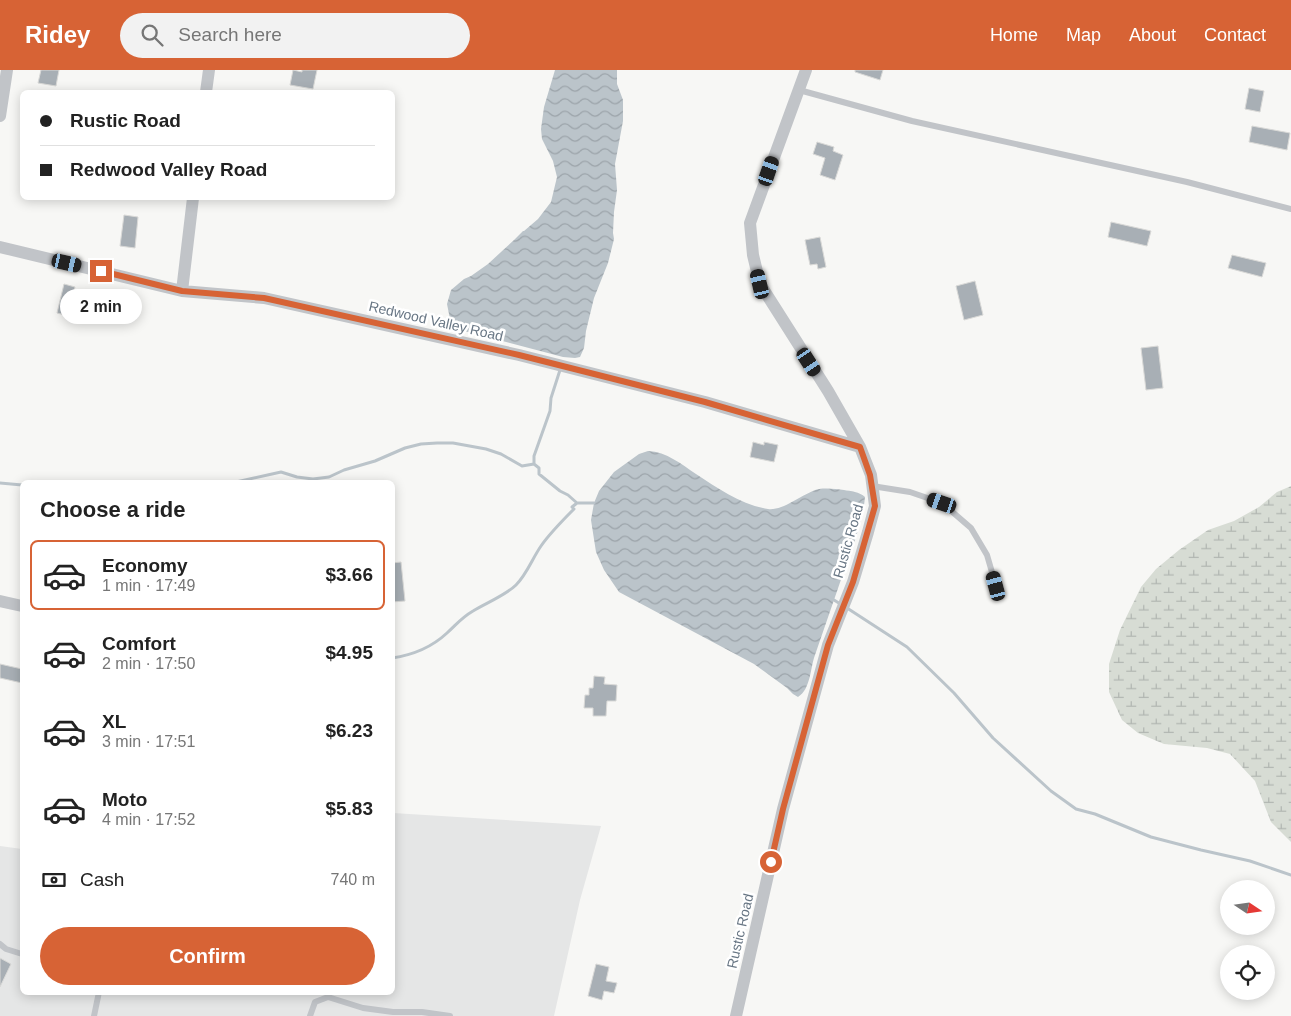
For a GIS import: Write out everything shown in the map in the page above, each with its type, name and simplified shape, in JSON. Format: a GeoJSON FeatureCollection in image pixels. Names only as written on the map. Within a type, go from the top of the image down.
{"type":"FeatureCollection","features":[{"type":"Feature","properties":{"kind":"street"},"geometry":{"type":"LineString","coordinates":[[0,116],[7,70]]}},
{"type":"Feature","properties":{"kind":"street"},"geometry":{"type":"LineString","coordinates":[[206,90],[209,70]]}},
{"type":"Feature","properties":{"kind":"street","name":"Rustic Road"},"geometry":{"type":"LineString","coordinates":[[736,1016],[781,818],[828,645],[853,582],[875,506],[870,475],[860,447],[828,391],[760,284],[753,255],[750,223],[806,70]]}},
{"type":"Feature","properties":{"kind":"street"},"geometry":{"type":"LineString","coordinates":[[182,291],[193,200]]}},
{"type":"Feature","properties":{"kind":"street","name":"Redwood Valley Road"},"geometry":{"type":"LineString","coordinates":[[0,247],[182,291],[264,298],[519,355],[705,402],[860,447]]}},
{"type":"Feature","properties":{"kind":"street"},"geometry":{"type":"LineString","coordinates":[[0,601],[20,606]]}},
{"type":"Feature","properties":{"kind":"lane"},"geometry":{"type":"LineString","coordinates":[[798,90],[912,121],[1187,182],[1291,210]]}},
{"type":"Feature","properties":{"kind":"lane"},"geometry":{"type":"LineString","coordinates":[[872,486],[910,492],[942,503],[971,528],[987,555],[996,586]]}},
{"type":"Feature","properties":{"kind":"lane"},"geometry":{"type":"LineString","coordinates":[[0,944],[6,949],[20,953]]}},
{"type":"Feature","properties":{"kind":"lane"},"geometry":{"type":"LineString","coordinates":[[94,1016],[98,995]]}},
{"type":"Feature","properties":{"kind":"lane"},"geometry":{"type":"LineString","coordinates":[[310,1016],[315,1002],[328,997],[363,1008],[450,1016]]}},
{"type":"Feature","properties":{"kind":"shaded area"},"geometry":{"type":"Polygon","coordinates":[[[395,813],[601,826],[580,900],[554,1016],[0,1016],[0,846],[20,849],[20,995],[395,995],[395,813]]]}},
{"type":"Feature","properties":{"kind":"green space"},"geometry":{"type":"Polygon","coordinates":[[[1291,486],[1291,842],[1271,822],[1255,781],[1230,754],[1207,748],[1164,744],[1138,733],[1122,720],[1109,692],[1109,664],[1120,630],[1141,587],[1156,569],[1208,530],[1234,521],[1259,507],[1277,492],[1291,486]]]}},
{"type":"Feature","properties":{"kind":"water"},"geometry":{"type":"Polygon","coordinates":[[[555,70],[617,70],[617,84],[623,100],[623,121],[615,164],[617,190],[614,212],[614,239],[608,263],[594,298],[584,348],[580,357],[575,358],[563,357],[460,330],[450,319],[447,304],[451,290],[464,279],[488,264],[538,219],[551,202],[557,177],[553,161],[542,139],[541,129],[544,107],[555,70]]]}},
{"type":"Feature","properties":{"kind":"water"},"geometry":{"type":"Polygon","coordinates":[[[648,451],[674,459],[712,485],[739,500],[758,507],[768,509],[779,508],[820,489],[849,491],[865,497],[857,533],[815,655],[808,684],[798,697],[754,664],[619,592],[604,570],[596,552],[591,520],[594,503],[599,491],[614,472],[639,454],[648,451]]]}},
{"type":"Feature","properties":{"kind":"building"},"geometry":{"type":"Polygon","coordinates":[[[41,70],[59,70],[56,86],[38,83],[41,70]]]}},
{"type":"Feature","properties":{"kind":"building"},"geometry":{"type":"Polygon","coordinates":[[[293,70],[302,72],[302,70],[317,70],[313,89],[290,85],[293,70]]]}},
{"type":"Feature","properties":{"kind":"building"},"geometry":{"type":"Polygon","coordinates":[[[855,70],[883,70],[880,80],[855,72],[855,70]]]}},
{"type":"Feature","properties":{"kind":"building"},"geometry":{"type":"Polygon","coordinates":[[[1249,88],[1264,91],[1260,112],[1245,109],[1249,88]]]}},
{"type":"Feature","properties":{"kind":"building"},"geometry":{"type":"Polygon","coordinates":[[[1252,126],[1290,133],[1287,150],[1249,142],[1252,126]]]}},
{"type":"Feature","properties":{"kind":"building"},"geometry":{"type":"Polygon","coordinates":[[[817,142],[834,147],[833,151],[843,155],[835,180],[820,175],[825,158],[813,154],[817,142]]]}},
{"type":"Feature","properties":{"kind":"building"},"geometry":{"type":"Polygon","coordinates":[[[124,215],[138,217],[135,248],[120,246],[124,215]]]}},
{"type":"Feature","properties":{"kind":"building"},"geometry":{"type":"Polygon","coordinates":[[[1111,222],[1151,231],[1147,246],[1108,237],[1111,222]]]}},
{"type":"Feature","properties":{"kind":"building"},"geometry":{"type":"Polygon","coordinates":[[[820,237],[826,267],[818,269],[817,264],[810,265],[805,240],[820,237]]]}},
{"type":"Feature","properties":{"kind":"building"},"geometry":{"type":"Polygon","coordinates":[[[1232,255],[1266,263],[1262,277],[1228,268],[1232,255]]]}},
{"type":"Feature","properties":{"kind":"building"},"geometry":{"type":"Polygon","coordinates":[[[975,281],[983,315],[964,320],[956,286],[975,281]]]}},
{"type":"Feature","properties":{"kind":"building"},"geometry":{"type":"Polygon","coordinates":[[[64,284],[75,287],[71,303],[88,307],[85,320],[57,313],[64,284]]]}},
{"type":"Feature","properties":{"kind":"building"},"geometry":{"type":"Polygon","coordinates":[[[1158,346],[1163,388],[1146,390],[1141,348],[1158,346]]]}},
{"type":"Feature","properties":{"kind":"building"},"geometry":{"type":"Polygon","coordinates":[[[753,442],[764,445],[764,442],[778,445],[774,462],[750,457],[753,442]]]}},
{"type":"Feature","properties":{"kind":"building"},"geometry":{"type":"Polygon","coordinates":[[[401,562],[405,601],[395,602],[395,563],[401,562]]]}},
{"type":"Feature","properties":{"kind":"building"},"geometry":{"type":"Polygon","coordinates":[[[0,664],[20,669],[20,683],[0,678],[0,664]]]}},
{"type":"Feature","properties":{"kind":"building"},"geometry":{"type":"Polygon","coordinates":[[[594,676],[605,677],[604,684],[617,685],[616,701],[607,701],[606,716],[593,716],[593,708],[584,708],[585,695],[589,695],[589,688],[593,688],[594,676]]]}},
{"type":"Feature","properties":{"kind":"building"},"geometry":{"type":"Polygon","coordinates":[[[0,958],[11,964],[0,987],[0,958]]]}},
{"type":"Feature","properties":{"kind":"building"},"geometry":{"type":"Polygon","coordinates":[[[596,964],[609,967],[606,981],[617,983],[614,993],[604,991],[602,1000],[588,996],[596,964]]]}},
{"type":"Feature","properties":{"kind":"waterway"},"geometry":{"type":"LineString","coordinates":[[560,370],[551,398],[550,411],[534,456],[534,464],[539,468],[539,474],[577,503],[594,503]]}},
{"type":"Feature","properties":{"kind":"waterway"},"geometry":{"type":"LineString","coordinates":[[245,480],[281,472],[313,479],[329,477],[405,448],[437,443],[453,443],[486,449],[501,454],[522,466],[534,464]]}},
{"type":"Feature","properties":{"kind":"waterway"},"geometry":{"type":"LineString","coordinates":[[0,483],[20,485]]}},
{"type":"Feature","properties":{"kind":"waterway"},"geometry":{"type":"LineString","coordinates":[[395,657],[407,655],[429,646],[469,614],[512,589],[523,576],[545,541],[574,509],[572,507],[577,503]]}},
{"type":"Feature","properties":{"kind":"waterway"},"geometry":{"type":"LineString","coordinates":[[834,600],[842,605]]}},
{"type":"Feature","properties":{"kind":"waterway"},"geometry":{"type":"LineString","coordinates":[[847,608],[907,647],[954,693],[993,738],[1051,791],[1076,809],[1095,814],[1151,837],[1250,861],[1291,875]]}},
{"type":"Feature","properties":{"kind":"route"},"geometry":{"type":"LineString","coordinates":[[101,271],[182,291],[264,298],[519,355],[705,402],[860,447],[870,475],[875,506],[853,582],[828,645],[783,809],[771,862]]}}]}
